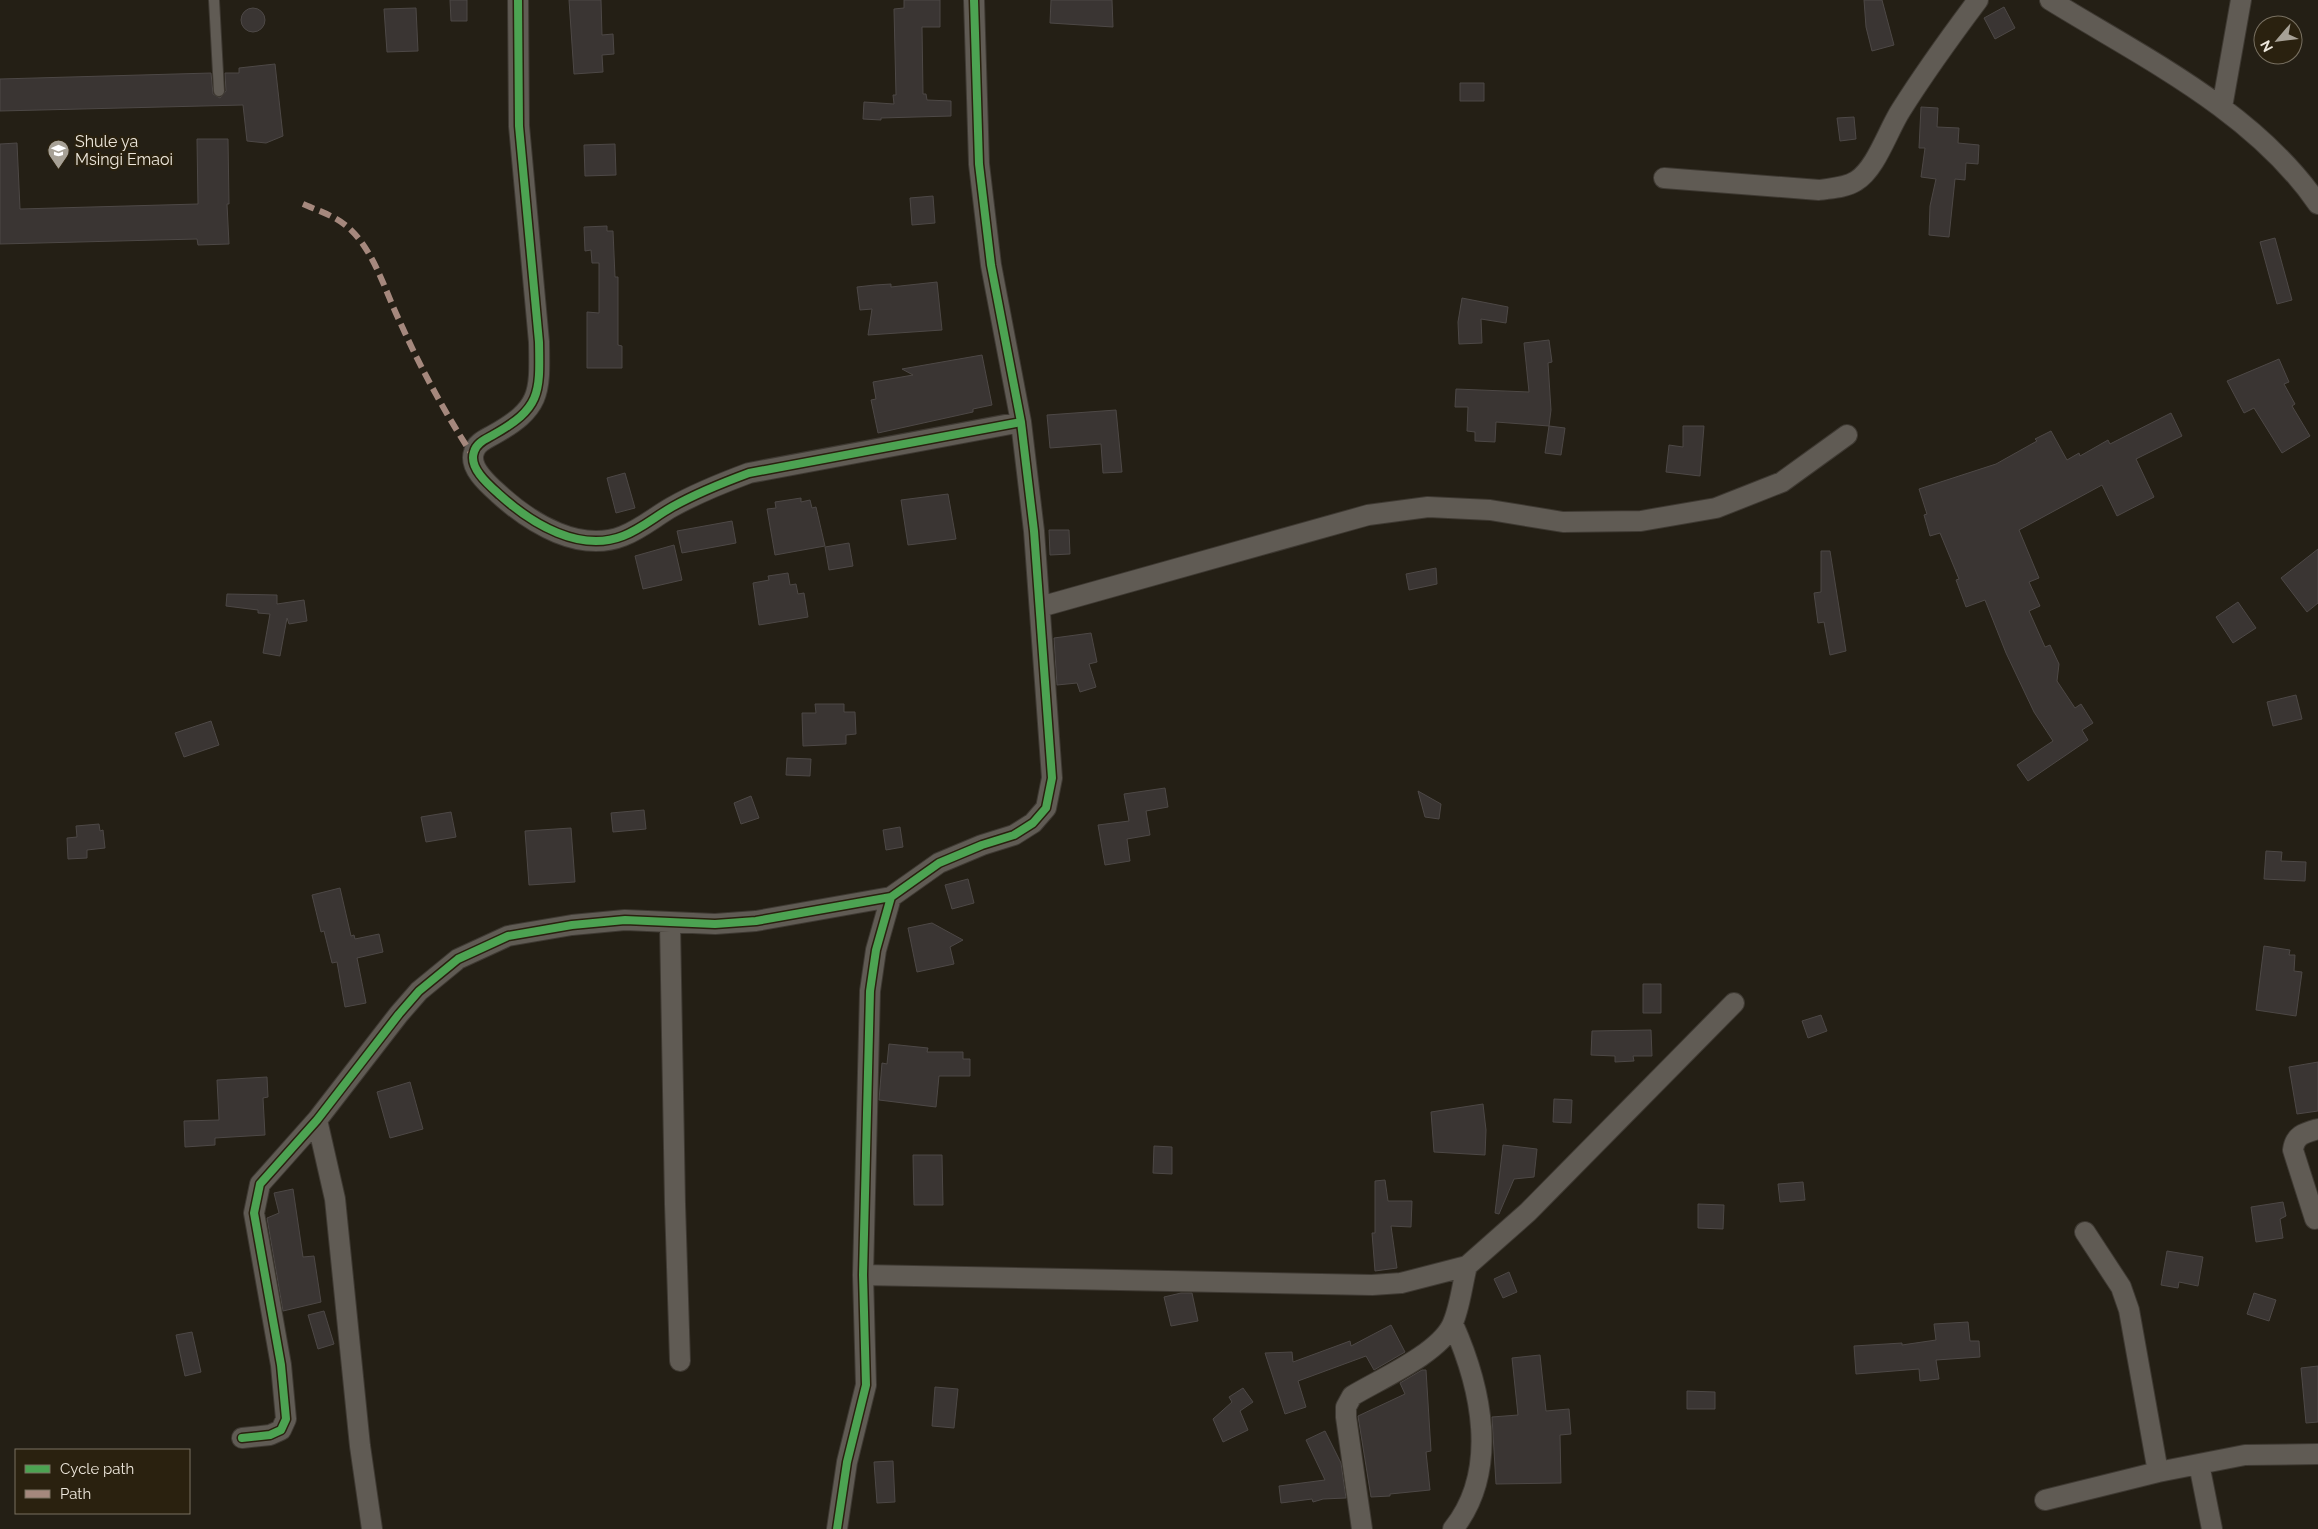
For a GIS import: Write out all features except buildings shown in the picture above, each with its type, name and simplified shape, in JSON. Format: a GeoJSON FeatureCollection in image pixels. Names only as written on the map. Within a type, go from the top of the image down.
{"type":"FeatureCollection","features":[{"type":"Feature","properties":{"kind":"street"},"geometry":{"type":"LineString","coordinates":[[518,0],[519,126],[539,342],[540,376],[536,398],[525,414],[514,423],[478,444],[472,456],[477,469],[487,483],[503,498],[548,528],[576,540],[600,542],[624,536],[645,525],[671,507],[708,488],[749,473],[1021,422]]}},
{"type":"Feature","properties":{"kind":"street"},"geometry":{"type":"LineString","coordinates":[[242,1438],[270,1435],[281,1430],[286,1420],[281,1366],[254,1213],[260,1184],[317,1120],[404,1008],[419,991],[458,959],[508,936],[572,925],[625,920],[715,924],[756,921],[891,897],[940,863],[982,845],[1014,835],[1033,823],[1046,808],[1052,778],[1034,531],[1021,422],[992,266],[979,164],[974,0]]}},
{"type":"Feature","properties":{"kind":"street"},"geometry":{"type":"LineString","coordinates":[[1664,178],[1819,190],[1844,186],[1857,181],[1873,162],[1900,112],[1936,56],[1978,0]]}},
{"type":"Feature","properties":{"kind":"street"},"geometry":{"type":"LineString","coordinates":[[2050,0],[2222,107],[2266,143],[2299,177],[2318,204]]}},
{"type":"Feature","properties":{"kind":"street"},"geometry":{"type":"LineString","coordinates":[[2222,107],[2240,0]]}},
{"type":"Feature","properties":{"kind":"street"},"geometry":{"type":"LineString","coordinates":[[1040,607],[1368,515],[1428,507],[1490,510],[1563,522],[1641,521],[1716,508],[1782,482],[1847,435]]}},
{"type":"Feature","properties":{"kind":"street"},"geometry":{"type":"LineString","coordinates":[[837,1529],[847,1462],[866,1385],[863,1275],[870,991],[876,950],[891,897]]}},
{"type":"Feature","properties":{"kind":"street"},"geometry":{"type":"LineString","coordinates":[[670,923],[674,1204],[680,1361]]}},
{"type":"Feature","properties":{"kind":"street"},"geometry":{"type":"LineString","coordinates":[[863,1275],[1372,1285],[1401,1283],[1466,1266],[1528,1212],[1734,1003]]}},
{"type":"Feature","properties":{"kind":"street"},"geometry":{"type":"LineString","coordinates":[[317,1120],[335,1199],[360,1446],[372,1529]]}},
{"type":"Feature","properties":{"kind":"street"},"geometry":{"type":"LineString","coordinates":[[2315,1219],[2293,1150],[2294,1140],[2302,1134],[2318,1129]]}},
{"type":"Feature","properties":{"kind":"street"},"geometry":{"type":"LineString","coordinates":[[2086,1232],[2121,1287],[2129,1310],[2158,1472]]}},
{"type":"Feature","properties":{"kind":"street"},"geometry":{"type":"LineString","coordinates":[[1362,1529],[1346,1407],[1349,1401],[1359,1392],[1425,1355],[1441,1341],[1452,1324],[1466,1266]]}},
{"type":"Feature","properties":{"kind":"street"},"geometry":{"type":"LineString","coordinates":[[1452,1324],[1471,1369],[1478,1399],[1481,1433],[1480,1470],[1474,1494],[1468,1508],[1453,1529]]}},
{"type":"Feature","properties":{"kind":"street"},"geometry":{"type":"LineString","coordinates":[[2045,1500],[2158,1472],[2245,1455],[2318,1454]]}},
{"type":"Feature","properties":{"kind":"street"},"geometry":{"type":"LineString","coordinates":[[2199,1464],[2212,1529]]}},
{"type":"Feature","properties":{"kind":"lane"},"geometry":{"type":"LineString","coordinates":[[214,0],[219,91]]}},
{"type":"Feature","properties":{"kind":"marked path"},"geometry":{"type":"LineString","coordinates":[[303,204],[345,224],[366,249],[379,273],[416,357],[443,407],[473,456]]}},
{"type":"Feature","properties":{"kind":"cycle path"},"geometry":{"type":"LineString","coordinates":[[518,0],[519,126],[539,342],[538,387],[529,407],[521,416],[479,444],[475,449],[473,458],[474,464],[481,476],[513,506],[557,533],[590,541],[607,540],[630,533],[691,497],[749,473],[1021,422]]}},
{"type":"Feature","properties":{"kind":"cycle path"},"geometry":{"type":"LineString","coordinates":[[837,1529],[847,1462],[866,1385],[863,1275],[870,991],[876,950],[891,897],[939,863],[982,845],[1014,835],[1033,823],[1046,808],[1052,778],[1034,531],[1021,422],[991,265],[979,164],[974,0]]}},
{"type":"Feature","properties":{"kind":"cycle path"},"geometry":{"type":"LineString","coordinates":[[242,1438],[270,1435],[281,1430],[286,1419],[281,1365],[254,1213],[260,1184],[317,1120],[419,991],[458,959],[508,936],[572,925],[625,920],[715,924],[756,921],[891,897]]}},
{"type":"Feature","properties":{"kind":"place","name":"Shule ya Msingi Emaoi"},"geometry":{"type":"Point","coordinates":[59,169]}}]}
